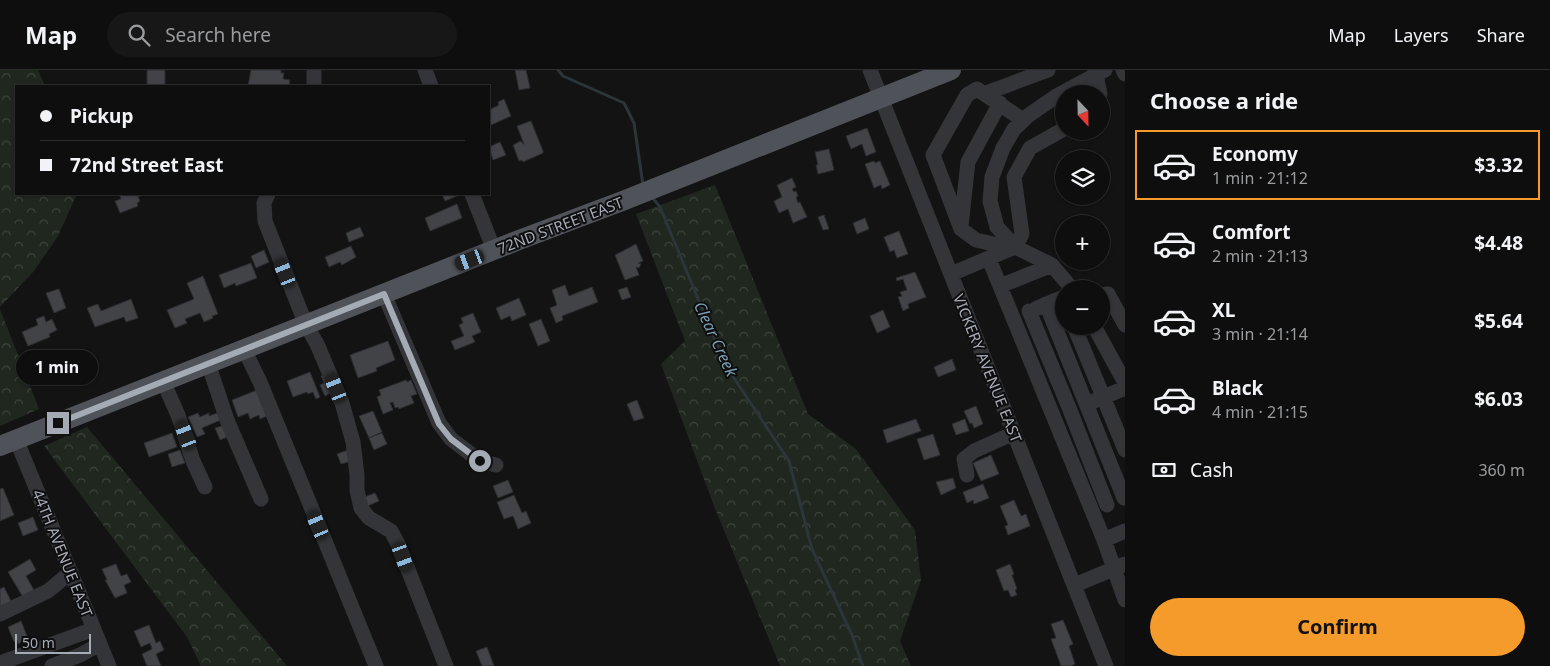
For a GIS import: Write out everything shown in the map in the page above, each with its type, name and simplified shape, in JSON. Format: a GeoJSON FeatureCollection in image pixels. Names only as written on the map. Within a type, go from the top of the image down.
{"type":"FeatureCollection","features":[{"type":"Feature","properties":{"kind":"main road","name":"72ND STREET EAST"},"geometry":{"type":"LineString","coordinates":[[8,442],[951,70]]}},
{"type":"Feature","properties":{"kind":"street"},"geometry":{"type":"LineString","coordinates":[[314,70],[314,85]]}},
{"type":"Feature","properties":{"kind":"street"},"geometry":{"type":"LineString","coordinates":[[425,70],[431,85]]}},
{"type":"Feature","properties":{"kind":"street","name":"VICKERY AVENUE EAST"},"geometry":{"type":"LineString","coordinates":[[870,70],[1106,666]]}},
{"type":"Feature","properties":{"kind":"street"},"geometry":{"type":"LineString","coordinates":[[986,93],[1048,70]]}},
{"type":"Feature","properties":{"kind":"street"},"geometry":{"type":"LineString","coordinates":[[1124,70],[1125,74]]}},
{"type":"Feature","properties":{"kind":"street"},"geometry":{"type":"LineString","coordinates":[[1013,248],[997,227],[990,201],[992,177],[1003,148],[1014,129],[1023,120],[1058,95],[1099,72],[1100,85]]}},
{"type":"Feature","properties":{"kind":"street"},"geometry":{"type":"LineString","coordinates":[[1023,120],[986,93],[977,89],[967,95],[933,155],[961,229],[976,240],[1013,248],[1052,265],[1058,280]]}},
{"type":"Feature","properties":{"kind":"street"},"geometry":{"type":"LineString","coordinates":[[961,229],[968,162],[1000,103]]}},
{"type":"Feature","properties":{"kind":"street"},"geometry":{"type":"LineString","coordinates":[[951,274],[1013,248],[1022,234],[1014,177],[1030,148],[1055,134]]}},
{"type":"Feature","properties":{"kind":"street"},"geometry":{"type":"LineString","coordinates":[[268,195],[264,202],[265,221],[306,325],[317,344],[342,403],[353,442],[360,508],[369,518],[391,531],[398,544],[446,666]]}},
{"type":"Feature","properties":{"kind":"street"},"geometry":{"type":"LineString","coordinates":[[472,195],[494,250]]}},
{"type":"Feature","properties":{"kind":"street"},"geometry":{"type":"LineString","coordinates":[[989,258],[1092,512],[1104,540],[1120,566],[1124,595]]}},
{"type":"Feature","properties":{"kind":"street"},"geometry":{"type":"LineString","coordinates":[[1000,286],[1052,265]]}},
{"type":"Feature","properties":{"kind":"street"},"geometry":{"type":"LineString","coordinates":[[384,294],[439,424],[451,439],[480,461],[496,465]]}},
{"type":"Feature","properties":{"kind":"street"},"geometry":{"type":"LineString","coordinates":[[1110,298],[1125,325]]}},
{"type":"Feature","properties":{"kind":"street"},"geometry":{"type":"LineString","coordinates":[[1013,318],[1055,300]]}},
{"type":"Feature","properties":{"kind":"street"},"geometry":{"type":"LineString","coordinates":[[1046,304],[1124,498],[1092,512]]}},
{"type":"Feature","properties":{"kind":"street"},"geometry":{"type":"LineString","coordinates":[[1029,311],[1107,505]]}},
{"type":"Feature","properties":{"kind":"street"},"geometry":{"type":"LineString","coordinates":[[1078,335],[1125,450]]}},
{"type":"Feature","properties":{"kind":"street"},"geometry":{"type":"LineString","coordinates":[[1099,335],[1125,384]]}},
{"type":"Feature","properties":{"kind":"street"},"geometry":{"type":"LineString","coordinates":[[244,349],[260,382],[376,666]]}},
{"type":"Feature","properties":{"kind":"street"},"geometry":{"type":"LineString","coordinates":[[208,364],[227,420],[261,499]]}},
{"type":"Feature","properties":{"kind":"street"},"geometry":{"type":"LineString","coordinates":[[163,381],[178,415],[193,461],[205,487]]}},
{"type":"Feature","properties":{"kind":"street"},"geometry":{"type":"LineString","coordinates":[[1054,417],[1125,388]]}},
{"type":"Feature","properties":{"kind":"street"},"geometry":{"type":"LineString","coordinates":[[967,475],[964,459],[974,451],[1014,433]]}},
{"type":"Feature","properties":{"kind":"street","name":"44TH AVENUE EAST"},"geometry":{"type":"LineString","coordinates":[[8,442],[71,572],[109,666]]}},
{"type":"Feature","properties":{"kind":"street"},"geometry":{"type":"LineString","coordinates":[[1104,540],[1125,531]]}},
{"type":"Feature","properties":{"kind":"street"},"geometry":{"type":"LineString","coordinates":[[1075,585],[1120,566]]}},
{"type":"Feature","properties":{"kind":"street"},"geometry":{"type":"LineString","coordinates":[[0,614],[48,591],[71,572]]}},
{"type":"Feature","properties":{"kind":"street"},"geometry":{"type":"LineString","coordinates":[[0,663],[94,630]]}},
{"type":"Feature","properties":{"kind":"street"},"geometry":{"type":"LineString","coordinates":[[52,666],[80,656],[100,644]]}},
{"type":"Feature","properties":{"kind":"green space"},"geometry":{"type":"Polygon","coordinates":[[[0,70],[38,70],[45,85],[15,85],[15,195],[77,195],[58,236],[34,271],[0,307],[0,70]]]}},
{"type":"Feature","properties":{"kind":"green space"},"geometry":{"type":"Polygon","coordinates":[[[715,185],[808,414],[856,449],[915,530],[921,580],[900,641],[911,666],[780,666],[714,506],[661,364],[685,341],[636,214],[715,185]]]}},
{"type":"Feature","properties":{"kind":"green space"},"geometry":{"type":"Polygon","coordinates":[[[0,309],[39,409],[0,426],[0,309]]]}},
{"type":"Feature","properties":{"kind":"green space"},"geometry":{"type":"Polygon","coordinates":[[[87,427],[287,666],[201,666],[187,637],[44,446],[87,427]]]}},
{"type":"Feature","properties":{"kind":"building"},"geometry":{"type":"Polygon","coordinates":[[[147,70],[165,70],[165,85],[147,85],[147,70]]]}},
{"type":"Feature","properties":{"kind":"building"},"geometry":{"type":"Polygon","coordinates":[[[251,70],[281,70],[281,73],[284,73],[283,79],[290,80],[289,85],[248,85],[251,70]]]}},
{"type":"Feature","properties":{"kind":"building"},"geometry":{"type":"Polygon","coordinates":[[[515,70],[526,70],[530,88],[519,90],[515,70]]]}},
{"type":"Feature","properties":{"kind":"building"},"geometry":{"type":"Polygon","coordinates":[[[504,99],[511,116],[490,126],[490,110],[499,105],[498,102],[504,99]]]}},
{"type":"Feature","properties":{"kind":"building"},"geometry":{"type":"Polygon","coordinates":[[[531,121],[543,153],[523,162],[522,160],[519,161],[513,145],[521,141],[524,144],[517,126],[531,121]]]}},
{"type":"Feature","properties":{"kind":"building"},"geometry":{"type":"Polygon","coordinates":[[[867,128],[876,152],[866,156],[862,144],[851,149],[846,136],[867,128]]]}},
{"type":"Feature","properties":{"kind":"building"},"geometry":{"type":"Polygon","coordinates":[[[500,142],[506,155],[493,160],[490,147],[500,142]]]}},
{"type":"Feature","properties":{"kind":"building"},"geometry":{"type":"Polygon","coordinates":[[[829,149],[834,170],[818,174],[815,152],[829,149]]]}},
{"type":"Feature","properties":{"kind":"building"},"geometry":{"type":"Polygon","coordinates":[[[874,161],[875,163],[880,161],[890,185],[882,189],[881,185],[874,188],[865,164],[874,161]]]}},
{"type":"Feature","properties":{"kind":"building"},"geometry":{"type":"Polygon","coordinates":[[[792,178],[796,187],[792,189],[794,192],[796,191],[798,203],[800,202],[807,217],[793,223],[788,209],[779,213],[774,201],[782,197],[777,185],[792,178]]]}},
{"type":"Feature","properties":{"kind":"building"},"geometry":{"type":"Polygon","coordinates":[[[119,195],[143,195],[138,197],[140,201],[137,203],[138,206],[120,213],[115,201],[121,199],[119,195]]]}},
{"type":"Feature","properties":{"kind":"building"},"geometry":{"type":"Polygon","coordinates":[[[442,195],[459,195],[445,201],[442,195]]]}},
{"type":"Feature","properties":{"kind":"building"},"geometry":{"type":"Polygon","coordinates":[[[457,204],[462,218],[430,231],[425,218],[457,204]]]}},
{"type":"Feature","properties":{"kind":"building"},"geometry":{"type":"Polygon","coordinates":[[[824,215],[829,229],[823,230],[818,217],[824,215]]]}},
{"type":"Feature","properties":{"kind":"building"},"geometry":{"type":"Polygon","coordinates":[[[865,218],[869,229],[857,234],[853,223],[865,218]]]}},
{"type":"Feature","properties":{"kind":"building"},"geometry":{"type":"Polygon","coordinates":[[[360,227],[364,236],[349,242],[346,233],[360,227]]]}},
{"type":"Feature","properties":{"kind":"building"},"geometry":{"type":"Polygon","coordinates":[[[899,231],[908,254],[897,258],[894,250],[890,252],[884,237],[899,231]]]}},
{"type":"Feature","properties":{"kind":"building"},"geometry":{"type":"Polygon","coordinates":[[[636,244],[643,261],[638,263],[641,264],[639,268],[636,267],[639,275],[625,280],[615,255],[636,244]]]}},
{"type":"Feature","properties":{"kind":"building"},"geometry":{"type":"Polygon","coordinates":[[[351,246],[356,257],[342,265],[340,262],[329,267],[325,257],[351,246]]]}},
{"type":"Feature","properties":{"kind":"building"},"geometry":{"type":"Polygon","coordinates":[[[264,250],[269,262],[256,268],[251,256],[264,250]]]}},
{"type":"Feature","properties":{"kind":"building"},"geometry":{"type":"Polygon","coordinates":[[[251,263],[257,278],[236,286],[235,283],[224,288],[219,275],[251,263]]]}},
{"type":"Feature","properties":{"kind":"building"},"geometry":{"type":"Polygon","coordinates":[[[915,272],[926,297],[908,304],[909,308],[903,311],[898,297],[902,296],[900,292],[907,290],[903,279],[897,281],[896,278],[915,272]]]}},
{"type":"Feature","properties":{"kind":"building"},"geometry":{"type":"Polygon","coordinates":[[[203,276],[218,314],[204,322],[200,313],[185,319],[187,323],[175,328],[167,310],[194,299],[187,283],[203,276]]]}},
{"type":"Feature","properties":{"kind":"building"},"geometry":{"type":"Polygon","coordinates":[[[565,285],[569,296],[592,287],[598,302],[562,316],[563,320],[556,323],[550,308],[557,305],[552,290],[565,285]]]}},
{"type":"Feature","properties":{"kind":"building"},"geometry":{"type":"Polygon","coordinates":[[[627,287],[631,297],[622,300],[618,290],[627,287]]]}},
{"type":"Feature","properties":{"kind":"building"},"geometry":{"type":"Polygon","coordinates":[[[59,289],[66,308],[54,313],[46,293],[59,289]]]}},
{"type":"Feature","properties":{"kind":"building"},"geometry":{"type":"Polygon","coordinates":[[[519,298],[526,315],[512,321],[510,316],[501,320],[496,308],[519,298]]]}},
{"type":"Feature","properties":{"kind":"building"},"geometry":{"type":"Polygon","coordinates":[[[131,299],[138,318],[126,322],[124,317],[95,327],[87,308],[98,304],[101,311],[131,299]]]}},
{"type":"Feature","properties":{"kind":"building"},"geometry":{"type":"Polygon","coordinates":[[[883,310],[890,327],[877,333],[870,316],[883,310]]]}},
{"type":"Feature","properties":{"kind":"building"},"geometry":{"type":"Polygon","coordinates":[[[473,313],[481,332],[472,336],[475,342],[455,350],[451,341],[464,336],[459,325],[463,323],[461,318],[473,313]]]}},
{"type":"Feature","properties":{"kind":"building"},"geometry":{"type":"Polygon","coordinates":[[[44,316],[46,322],[52,319],[57,330],[49,334],[50,337],[28,346],[22,332],[38,325],[36,319],[44,316]]]}},
{"type":"Feature","properties":{"kind":"building"},"geometry":{"type":"Polygon","coordinates":[[[541,319],[550,341],[538,346],[529,324],[541,319]]]}},
{"type":"Feature","properties":{"kind":"building"},"geometry":{"type":"Polygon","coordinates":[[[388,341],[395,360],[376,368],[377,371],[358,378],[350,355],[388,341]]]}},
{"type":"Feature","properties":{"kind":"building"},"geometry":{"type":"Polygon","coordinates":[[[952,359],[956,370],[938,377],[934,367],[952,359]]]}},
{"type":"Feature","properties":{"kind":"building"},"geometry":{"type":"Polygon","coordinates":[[[310,372],[320,397],[316,399],[313,392],[308,394],[307,392],[293,397],[287,381],[310,372]]]}},
{"type":"Feature","properties":{"kind":"building"},"geometry":{"type":"Polygon","coordinates":[[[327,374],[335,391],[325,396],[320,385],[324,383],[321,376],[327,374]]]}},
{"type":"Feature","properties":{"kind":"building"},"geometry":{"type":"Polygon","coordinates":[[[406,380],[407,382],[411,380],[417,394],[411,396],[414,403],[399,409],[398,407],[395,408],[393,402],[390,403],[393,410],[383,414],[377,397],[381,395],[379,390],[406,380]]]}},
{"type":"Feature","properties":{"kind":"building"},"geometry":{"type":"Polygon","coordinates":[[[257,390],[267,416],[260,419],[259,415],[250,419],[248,413],[238,417],[232,400],[257,390]]]}},
{"type":"Feature","properties":{"kind":"building"},"geometry":{"type":"Polygon","coordinates":[[[637,400],[644,418],[634,421],[627,404],[637,400]]]}},
{"type":"Feature","properties":{"kind":"building"},"geometry":{"type":"Polygon","coordinates":[[[976,406],[983,424],[974,428],[964,411],[976,406]]]}},
{"type":"Feature","properties":{"kind":"building"},"geometry":{"type":"Polygon","coordinates":[[[373,411],[382,432],[369,438],[359,416],[373,411]]]}},
{"type":"Feature","properties":{"kind":"building"},"geometry":{"type":"Polygon","coordinates":[[[220,412],[223,419],[202,428],[205,434],[197,437],[188,417],[198,413],[200,417],[209,413],[209,416],[220,412]]]}},
{"type":"Feature","properties":{"kind":"building"},"geometry":{"type":"Polygon","coordinates":[[[916,419],[921,431],[887,443],[883,430],[916,419]]]}},
{"type":"Feature","properties":{"kind":"building"},"geometry":{"type":"Polygon","coordinates":[[[965,419],[969,431],[956,435],[952,424],[965,419]]]}},
{"type":"Feature","properties":{"kind":"building"},"geometry":{"type":"Polygon","coordinates":[[[225,425],[230,436],[220,440],[215,428],[225,425]]]}},
{"type":"Feature","properties":{"kind":"building"},"geometry":{"type":"Polygon","coordinates":[[[172,433],[177,447],[149,457],[144,443],[172,433]]]}},
{"type":"Feature","properties":{"kind":"building"},"geometry":{"type":"Polygon","coordinates":[[[382,433],[387,444],[374,450],[369,438],[382,433]]]}},
{"type":"Feature","properties":{"kind":"building"},"geometry":{"type":"Polygon","coordinates":[[[933,434],[940,455],[924,460],[917,439],[933,434]]]}},
{"type":"Feature","properties":{"kind":"building"},"geometry":{"type":"Polygon","coordinates":[[[180,450],[185,463],[172,467],[168,454],[180,450]]]}},
{"type":"Feature","properties":{"kind":"building"},"geometry":{"type":"Polygon","coordinates":[[[348,450],[352,461],[341,464],[337,454],[348,450]]]}},
{"type":"Feature","properties":{"kind":"building"},"geometry":{"type":"Polygon","coordinates":[[[991,455],[999,474],[981,481],[973,463],[991,455]]]}},
{"type":"Feature","properties":{"kind":"building"},"geometry":{"type":"Polygon","coordinates":[[[953,478],[956,488],[941,495],[936,482],[953,478]]]}},
{"type":"Feature","properties":{"kind":"building"},"geometry":{"type":"Polygon","coordinates":[[[508,480],[513,492],[498,498],[493,486],[508,480]]]}},
{"type":"Feature","properties":{"kind":"building"},"geometry":{"type":"Polygon","coordinates":[[[983,484],[989,498],[974,504],[973,500],[967,503],[963,492],[983,484]]]}},
{"type":"Feature","properties":{"kind":"building"},"geometry":{"type":"Polygon","coordinates":[[[3,488],[14,515],[0,521],[0,489],[3,488]]]}},
{"type":"Feature","properties":{"kind":"building"},"geometry":{"type":"Polygon","coordinates":[[[375,493],[379,501],[365,507],[362,498],[375,493]]]}},
{"type":"Feature","properties":{"kind":"building"},"geometry":{"type":"Polygon","coordinates":[[[514,495],[522,513],[526,511],[531,523],[518,529],[513,516],[504,519],[497,502],[514,495]]]}},
{"type":"Feature","properties":{"kind":"building"},"geometry":{"type":"Polygon","coordinates":[[[1014,500],[1021,516],[1026,514],[1030,526],[1008,535],[1005,526],[1008,525],[1000,506],[1014,500]]]}},
{"type":"Feature","properties":{"kind":"building"},"geometry":{"type":"Polygon","coordinates":[[[33,517],[38,530],[23,536],[18,523],[33,517]]]}},
{"type":"Feature","properties":{"kind":"building"},"geometry":{"type":"Polygon","coordinates":[[[30,559],[36,570],[26,576],[35,592],[24,599],[8,572],[30,559]]]}},
{"type":"Feature","properties":{"kind":"building"},"geometry":{"type":"Polygon","coordinates":[[[116,564],[121,576],[127,574],[131,582],[124,585],[127,593],[115,598],[105,580],[107,580],[102,569],[116,564]]]}},
{"type":"Feature","properties":{"kind":"building"},"geometry":{"type":"Polygon","coordinates":[[[1010,564],[1017,589],[1015,590],[1017,595],[1011,597],[1008,590],[1004,591],[996,570],[1010,564]]]}},
{"type":"Feature","properties":{"kind":"building"},"geometry":{"type":"Polygon","coordinates":[[[4,587],[12,603],[0,609],[0,589],[4,587]]]}},
{"type":"Feature","properties":{"kind":"building"},"geometry":{"type":"Polygon","coordinates":[[[1063,620],[1073,644],[1069,646],[1075,664],[1071,666],[1061,666],[1051,639],[1056,638],[1051,624],[1063,620]]]}},
{"type":"Feature","properties":{"kind":"building"},"geometry":{"type":"Polygon","coordinates":[[[21,621],[27,636],[24,637],[26,640],[18,644],[17,640],[14,642],[8,627],[21,621]]]}},
{"type":"Feature","properties":{"kind":"building"},"geometry":{"type":"Polygon","coordinates":[[[149,625],[156,643],[160,641],[164,650],[156,654],[161,666],[147,666],[142,654],[152,649],[150,643],[141,647],[134,631],[149,625]]]}},
{"type":"Feature","properties":{"kind":"building"},"geometry":{"type":"Polygon","coordinates":[[[487,647],[494,666],[482,666],[476,651],[487,647]]]}},
{"type":"Feature","properties":{"kind":"waterway","name":"Clear Creek"},"geometry":{"type":"LineString","coordinates":[[558,70],[563,76],[624,103],[634,123],[643,185]]}},
{"type":"Feature","properties":{"kind":"waterway","name":"Clear Creek"},"geometry":{"type":"LineString","coordinates":[[651,196],[660,207],[726,366],[789,461],[812,549],[852,635],[863,666]]}},
{"type":"Feature","properties":{"kind":"route"},"geometry":{"type":"LineString","coordinates":[[58,423],[384,294],[439,424],[451,439],[480,461]]}}]}
